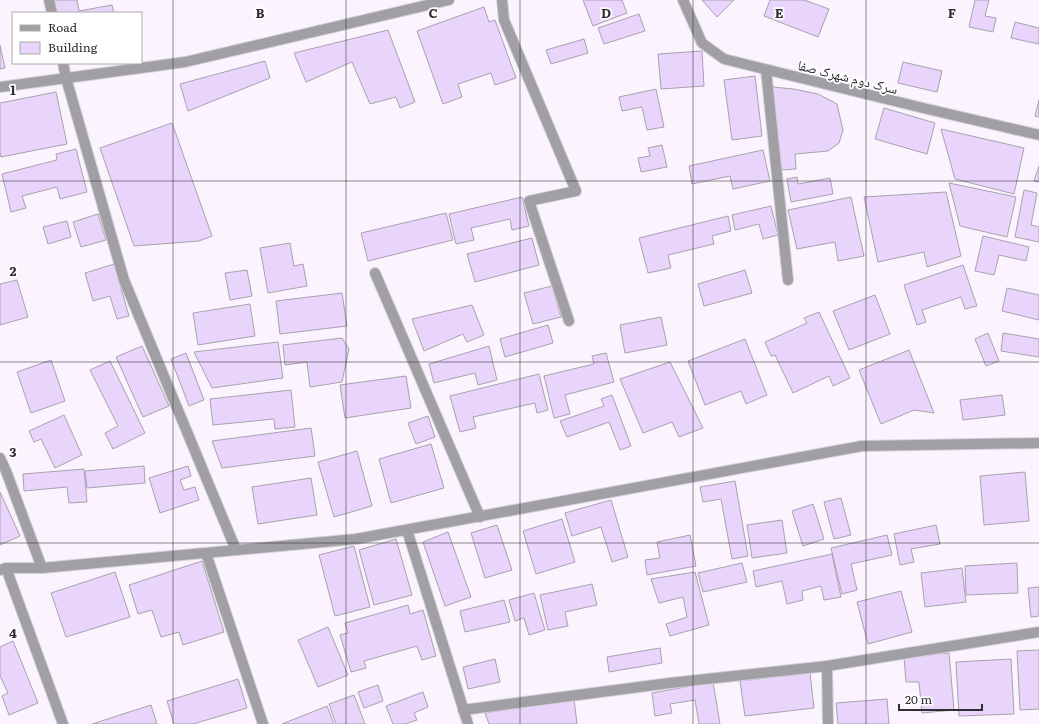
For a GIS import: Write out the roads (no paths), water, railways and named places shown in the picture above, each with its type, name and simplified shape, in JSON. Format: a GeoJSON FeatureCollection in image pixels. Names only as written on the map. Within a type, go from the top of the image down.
{"type":"FeatureCollection","features":[{"type":"Feature","properties":{"kind":"street"},"geometry":{"type":"LineString","coordinates":[[49,0],[52,12]]}},
{"type":"Feature","properties":{"kind":"street"},"geometry":{"type":"LineString","coordinates":[[0,87],[185,62],[448,0]]}},
{"type":"Feature","properties":{"kind":"street"},"geometry":{"type":"LineString","coordinates":[[502,0],[504,20],[576,191],[529,201],[569,321]]}},
{"type":"Feature","properties":{"kind":"street","name":"سرک دوم شهرک صفا"},"geometry":{"type":"LineString","coordinates":[[683,0],[702,43],[724,60],[1039,135]]}},
{"type":"Feature","properties":{"kind":"street"},"geometry":{"type":"LineString","coordinates":[[63,64],[124,280],[236,550]]}},
{"type":"Feature","properties":{"kind":"street"},"geometry":{"type":"LineString","coordinates":[[766,70],[788,280]]}},
{"type":"Feature","properties":{"kind":"street"},"geometry":{"type":"LineString","coordinates":[[375,273],[480,517]]}},
{"type":"Feature","properties":{"kind":"street"},"geometry":{"type":"LineString","coordinates":[[63,724],[3,569],[42,568],[356,539],[862,446],[1039,443]]}},
{"type":"Feature","properties":{"kind":"street"},"geometry":{"type":"LineString","coordinates":[[0,458],[42,568]]}},
{"type":"Feature","properties":{"kind":"street"},"geometry":{"type":"LineString","coordinates":[[407,530],[468,724]]}},
{"type":"Feature","properties":{"kind":"street"},"geometry":{"type":"LineString","coordinates":[[206,553],[263,724]]}},
{"type":"Feature","properties":{"kind":"street"},"geometry":{"type":"LineString","coordinates":[[463,710],[670,683],[827,666],[1039,632]]}},
{"type":"Feature","properties":{"kind":"street"},"geometry":{"type":"LineString","coordinates":[[827,666],[828,724]]}}]}
